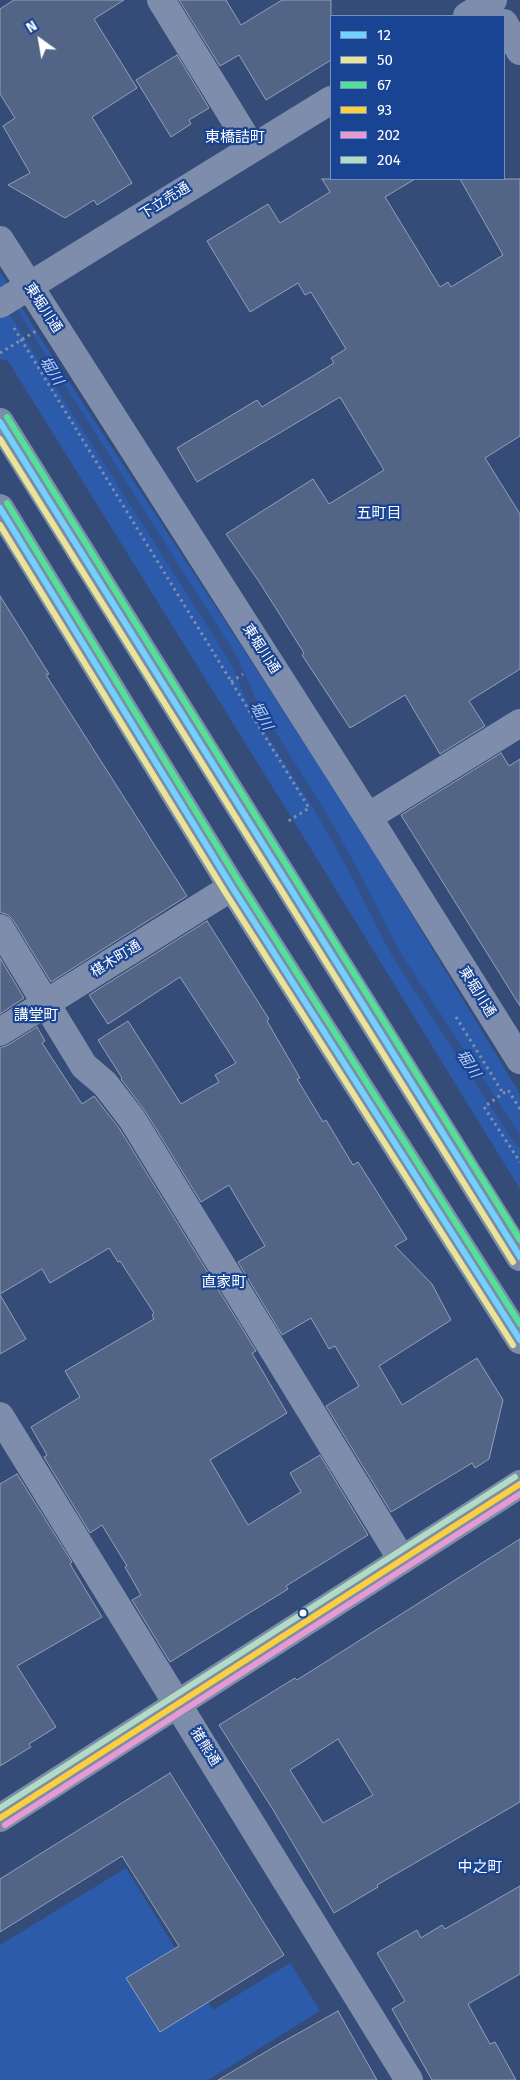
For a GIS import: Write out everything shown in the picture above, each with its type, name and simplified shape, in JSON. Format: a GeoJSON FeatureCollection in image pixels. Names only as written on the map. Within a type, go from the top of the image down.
{"type":"FeatureCollection","features":[{"type":"Feature","properties":{"kind":"main road"},"geometry":{"type":"LineString","coordinates":[[0,422],[520,1257]]}},
{"type":"Feature","properties":{"kind":"main road"},"geometry":{"type":"LineString","coordinates":[[0,508],[232,887],[520,1340]]}},
{"type":"Feature","properties":{"kind":"main road"},"geometry":{"type":"LineString","coordinates":[[0,1818],[520,1484]]}},
{"type":"Feature","properties":{"kind":"street"},"geometry":{"type":"LineString","coordinates":[[161,0],[252,148]]}},
{"type":"Feature","properties":{"kind":"street"},"geometry":{"type":"LineString","coordinates":[[469,15],[492,0],[500,15]]}},
{"type":"Feature","properties":{"kind":"street"},"geometry":{"type":"LineString","coordinates":[[505,25],[520,51]]}},
{"type":"Feature","properties":{"kind":"street","name":"下立売通"},"geometry":{"type":"LineString","coordinates":[[13,302],[252,148],[330,101]]}},
{"type":"Feature","properties":{"kind":"street","name":"東堀川通"},"geometry":{"type":"LineString","coordinates":[[0,240],[13,302],[368,816],[520,1060]]}},
{"type":"Feature","properties":{"kind":"street"},"geometry":{"type":"LineString","coordinates":[[368,816],[520,723]]}},
{"type":"Feature","properties":{"kind":"street","name":"椹木町通"},"geometry":{"type":"LineString","coordinates":[[0,1032],[232,887]]}},
{"type":"Feature","properties":{"kind":"street"},"geometry":{"type":"LineString","coordinates":[[0,928],[84,1066],[105,1084],[132,1119],[402,1560]]}},
{"type":"Feature","properties":{"kind":"street","name":"猪熊通"},"geometry":{"type":"LineString","coordinates":[[0,1416],[409,2080]]}},
{"type":"Feature","properties":{"kind":"path"},"geometry":{"type":"LineString","coordinates":[[13,302],[231,682],[309,808],[287,822]]}},
{"type":"Feature","properties":{"kind":"path"},"geometry":{"type":"LineString","coordinates":[[0,353],[36,331]]}},
{"type":"Feature","properties":{"kind":"path"},"geometry":{"type":"LineString","coordinates":[[231,682],[247,672]]}},
{"type":"Feature","properties":{"kind":"path"},"geometry":{"type":"LineString","coordinates":[[520,1109],[508,1090],[484,1106],[520,1162]]}},
{"type":"Feature","properties":{"kind":"shaded area"},"geometry":{"type":"Polygon","coordinates":[[[0,272],[38,334],[348,810],[520,1094],[520,1189],[8,361],[0,359],[0,272]]]}},
{"type":"Feature","properties":{"kind":"shaded area"},"geometry":{"type":"Polygon","coordinates":[[[126,1868],[213,2010],[290,1963],[320,2011],[208,2080],[0,2080],[0,1945],[126,1868]]]}},
{"type":"Feature","properties":{"kind":"building"},"geometry":{"type":"Polygon","coordinates":[[[14,0],[124,0],[94,19],[137,88],[92,117],[132,183],[97,205],[94,200],[65,218],[8,185],[30,173],[3,126],[15,118],[0,94],[0,9],[14,0]]]}},
{"type":"Feature","properties":{"kind":"building"},"geometry":{"type":"Polygon","coordinates":[[[179,0],[226,0],[241,25],[282,0],[331,0],[330,61],[266,100],[239,55],[220,66],[179,0]]]}},
{"type":"Feature","properties":{"kind":"building"},"geometry":{"type":"Polygon","coordinates":[[[177,55],[209,108],[189,120],[191,124],[171,137],[136,80],[177,55]]]}},
{"type":"Feature","properties":{"kind":"building"},"geometry":{"type":"Polygon","coordinates":[[[322,179],[413,180],[385,197],[440,287],[448,282],[451,287],[503,255],[461,180],[520,179],[520,436],[485,458],[520,514],[520,669],[469,701],[485,726],[440,754],[405,695],[350,728],[302,655],[304,653],[258,580],[226,534],[313,479],[329,504],[384,470],[340,397],[197,482],[177,448],[257,400],[262,407],[334,363],[331,358],[346,349],[311,292],[305,295],[298,283],[250,312],[207,241],[268,204],[280,223],[330,192],[322,179]]]}},
{"type":"Feature","properties":{"kind":"building"},"geometry":{"type":"Polygon","coordinates":[[[0,596],[49,674],[46,675],[187,896],[51,982],[13,920],[8,915],[0,912],[0,596]]]}},
{"type":"Feature","properties":{"kind":"building"},"geometry":{"type":"Polygon","coordinates":[[[501,753],[509,766],[520,759],[520,1006],[401,815],[501,753]]]}},
{"type":"Feature","properties":{"kind":"building"},"geometry":{"type":"Polygon","coordinates":[[[207,921],[269,1019],[267,1021],[300,1078],[297,1079],[323,1122],[326,1120],[353,1165],[358,1162],[407,1239],[395,1246],[432,1284],[451,1320],[379,1366],[402,1405],[477,1358],[503,1400],[489,1459],[475,1468],[472,1463],[391,1512],[326,1406],[359,1386],[335,1346],[329,1349],[311,1318],[282,1335],[238,1262],[265,1246],[229,1185],[201,1202],[145,1111],[121,1079],[98,1040],[128,1021],[181,1104],[219,1082],[215,1075],[236,1063],[180,977],[108,1024],[89,995],[207,921]]]}},
{"type":"Feature","properties":{"kind":"building"},"geometry":{"type":"Polygon","coordinates":[[[0,958],[24,998],[0,1014],[0,958]]]}},
{"type":"Feature","properties":{"kind":"building"},"geometry":{"type":"Polygon","coordinates":[[[37,1027],[45,1041],[42,1043],[82,1104],[94,1096],[119,1128],[256,1351],[252,1353],[287,1413],[210,1460],[248,1525],[301,1492],[290,1473],[320,1455],[368,1535],[286,1586],[288,1589],[170,1662],[132,1600],[141,1595],[125,1567],[127,1566],[102,1525],[90,1533],[44,1457],[47,1455],[31,1427],[80,1397],[65,1371],[154,1319],[152,1315],[154,1313],[120,1261],[118,1262],[109,1248],[50,1283],[42,1269],[0,1294],[0,1048],[37,1027]]]}},
{"type":"Feature","properties":{"kind":"building"},"geometry":{"type":"Polygon","coordinates":[[[0,1295],[26,1339],[0,1354],[0,1295]]]}},
{"type":"Feature","properties":{"kind":"building"},"geometry":{"type":"Polygon","coordinates":[[[17,1474],[72,1562],[70,1564],[102,1617],[17,1666],[56,1727],[29,1744],[31,1747],[0,1766],[0,1484],[17,1474]]]}},
{"type":"Feature","properties":{"kind":"building"},"geometry":{"type":"Polygon","coordinates":[[[520,1539],[520,1802],[377,1885],[378,1887],[334,1913],[272,1808],[219,1725],[295,1678],[297,1680],[520,1539]],[[338,1739],[290,1770],[323,1823],[373,1795],[338,1739]]]}},
{"type":"Feature","properties":{"kind":"building"},"geometry":{"type":"Polygon","coordinates":[[[170,1773],[284,1955],[160,2032],[126,1978],[179,1946],[122,1856],[0,1932],[0,1879],[170,1773]]]}},
{"type":"Feature","properties":{"kind":"building"},"geometry":{"type":"Polygon","coordinates":[[[520,1886],[520,1974],[468,2004],[490,2044],[495,2042],[516,2080],[432,2080],[392,2009],[405,2001],[377,1953],[417,1930],[421,1938],[442,1925],[445,1929],[520,1886]]]}},
{"type":"Feature","properties":{"kind":"building"},"geometry":{"type":"Polygon","coordinates":[[[338,2011],[377,2080],[218,2080],[279,2044],[338,2011]]]}},
{"type":"Feature","properties":{"kind":"waterway","name":"堀川"},"geometry":{"type":"LineString","coordinates":[[7,302],[234,660],[255,708],[320,811],[351,866],[396,954],[520,1143]]}},
{"type":"Feature","properties":{"kind":"transit line","name":"67"},"geometry":{"type":"LineString","coordinates":[[7,417],[520,1240]]}},
{"type":"Feature","properties":{"kind":"transit line","name":"12"},"geometry":{"type":"LineString","coordinates":[[0,422],[520,1257]]}},
{"type":"Feature","properties":{"kind":"transit line","name":"50"},"geometry":{"type":"LineString","coordinates":[[0,439],[513,1262]]}},
{"type":"Feature","properties":{"kind":"transit line","name":"67"},"geometry":{"type":"LineString","coordinates":[[7,503],[239,882],[520,1324]]}},
{"type":"Feature","properties":{"kind":"transit line","name":"12"},"geometry":{"type":"LineString","coordinates":[[0,508],[232,887],[520,1340]]}},
{"type":"Feature","properties":{"kind":"transit line","name":"50"},"geometry":{"type":"LineString","coordinates":[[0,525],[225,892],[513,1345]]}},
{"type":"Feature","properties":{"kind":"transit line","name":"204"},"geometry":{"type":"LineString","coordinates":[[0,1808],[515,1477]]}},
{"type":"Feature","properties":{"kind":"transit line","name":"93"},"geometry":{"type":"LineString","coordinates":[[0,1818],[520,1484]]}},
{"type":"Feature","properties":{"kind":"transit line","name":"202"},"geometry":{"type":"LineString","coordinates":[[5,1825],[520,1494]]}},
{"type":"Feature","properties":{"kind":"district","name":"東橋詰町"},"geometry":{"type":"Point","coordinates":[235,138]}},
{"type":"Feature","properties":{"kind":"district","name":"五町目"},"geometry":{"type":"Point","coordinates":[379,514]}},
{"type":"Feature","properties":{"kind":"district","name":"講堂町"},"geometry":{"type":"Point","coordinates":[36,1016]}},
{"type":"Feature","properties":{"kind":"district","name":"直家町"},"geometry":{"type":"Point","coordinates":[224,1283]}},
{"type":"Feature","properties":{"kind":"district","name":"中之町"},"geometry":{"type":"Point","coordinates":[480,1868]}}]}
